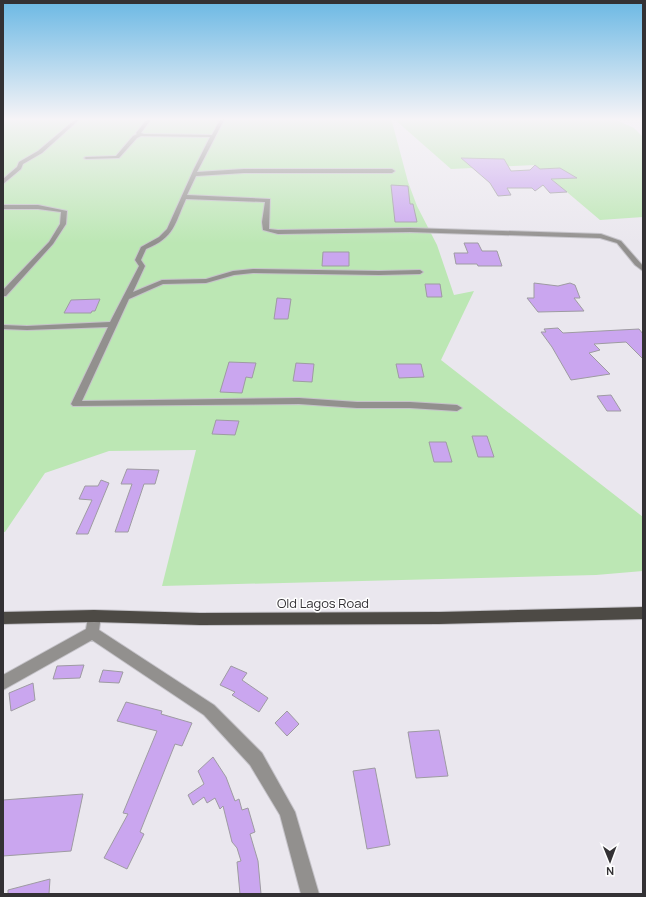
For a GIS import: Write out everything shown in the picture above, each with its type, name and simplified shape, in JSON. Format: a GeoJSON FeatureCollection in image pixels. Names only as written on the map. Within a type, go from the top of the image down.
{"type":"FeatureCollection","features":[{"type":"Feature","properties":{"kind":"main road","name":"Old Lagos Road"},"geometry":{"type":"LineString","coordinates":[[3,618],[94,616],[200,619],[447,618],[643,613]]}},
{"type":"Feature","properties":{"kind":"street"},"geometry":{"type":"LineString","coordinates":[[3,182],[19,168],[21,163],[26,160]]}},
{"type":"Feature","properties":{"kind":"street"},"geometry":{"type":"LineString","coordinates":[[201,160],[174,218],[171,229],[163,238],[143,248],[138,260],[142,266],[76,404],[299,401],[357,405],[410,405],[457,408]]}},
{"type":"Feature","properties":{"kind":"street"},"geometry":{"type":"LineString","coordinates":[[194,174],[244,171],[392,171]]}},
{"type":"Feature","properties":{"kind":"street"},"geometry":{"type":"LineString","coordinates":[[184,197],[268,200],[265,222],[266,230],[278,232],[410,230],[601,236],[619,242],[643,269]]}},
{"type":"Feature","properties":{"kind":"street"},"geometry":{"type":"LineString","coordinates":[[3,207],[54,208],[64,211],[63,224],[51,243],[3,294]]}},
{"type":"Feature","properties":{"kind":"street"},"geometry":{"type":"LineString","coordinates":[[127,297],[162,282],[206,282],[233,273],[253,271],[379,273],[420,272]]}},
{"type":"Feature","properties":{"kind":"street"},"geometry":{"type":"LineString","coordinates":[[3,327],[27,328],[113,324]]}},
{"type":"Feature","properties":{"kind":"street"},"geometry":{"type":"LineString","coordinates":[[92,633],[94,616]]}},
{"type":"Feature","properties":{"kind":"street"},"geometry":{"type":"LineString","coordinates":[[3,683],[92,633]]}},
{"type":"Feature","properties":{"kind":"street"},"geometry":{"type":"LineString","coordinates":[[92,633],[209,710],[256,759],[287,812],[310,894]]}},
{"type":"Feature","properties":{"kind":"green space"},"geometry":{"type":"Polygon","coordinates":[[[3,160],[402,160],[417,206],[437,245],[454,295],[474,291],[441,360],[643,517],[643,571],[596,575],[162,586],[196,450],[109,451],[45,473],[5,532],[3,532],[3,160]]]}},
{"type":"Feature","properties":{"kind":"green space"},"geometry":{"type":"Polygon","coordinates":[[[441,160],[643,160],[643,217],[600,220],[535,165],[451,169],[441,160]]]}},
{"type":"Feature","properties":{"kind":"building"},"geometry":{"type":"Polygon","coordinates":[[[463,160],[505,160],[511,171],[530,170],[535,165],[540,169],[560,168],[577,178],[551,179],[567,192],[550,193],[543,185],[535,191],[532,188],[507,188],[511,195],[498,196],[490,183],[463,160]]]}},
{"type":"Feature","properties":{"kind":"building"},"geometry":{"type":"Polygon","coordinates":[[[391,185],[408,186],[410,204],[413,204],[417,222],[395,222],[391,185]]]}},
{"type":"Feature","properties":{"kind":"building"},"geometry":{"type":"Polygon","coordinates":[[[464,243],[478,243],[482,251],[497,251],[502,266],[456,264],[454,253],[468,253],[464,243]]]}},
{"type":"Feature","properties":{"kind":"building"},"geometry":{"type":"Polygon","coordinates":[[[323,252],[349,252],[349,266],[322,266],[323,252]]]}},
{"type":"Feature","properties":{"kind":"building"},"geometry":{"type":"Polygon","coordinates":[[[534,283],[558,286],[570,283],[575,285],[580,298],[574,298],[584,311],[538,312],[527,298],[534,298],[534,283]]]}},
{"type":"Feature","properties":{"kind":"building"},"geometry":{"type":"Polygon","coordinates":[[[425,284],[440,284],[442,297],[427,297],[425,284]]]}},
{"type":"Feature","properties":{"kind":"building"},"geometry":{"type":"Polygon","coordinates":[[[277,298],[291,299],[288,319],[274,319],[277,298]]]}},
{"type":"Feature","properties":{"kind":"building"},"geometry":{"type":"Polygon","coordinates":[[[100,299],[95,311],[92,311],[91,313],[64,313],[71,300],[100,299]]]}},
{"type":"Feature","properties":{"kind":"building"},"geometry":{"type":"Polygon","coordinates":[[[558,328],[563,333],[639,329],[643,334],[643,359],[626,342],[594,344],[600,350],[589,353],[610,374],[571,380],[552,347],[541,332],[546,332],[544,329],[558,328]]]}},
{"type":"Feature","properties":{"kind":"building"},"geometry":{"type":"Polygon","coordinates":[[[229,362],[256,363],[252,378],[246,377],[242,393],[220,392],[229,362]]]}},
{"type":"Feature","properties":{"kind":"building"},"geometry":{"type":"Polygon","coordinates":[[[296,363],[314,364],[312,382],[293,381],[296,363]]]}},
{"type":"Feature","properties":{"kind":"building"},"geometry":{"type":"Polygon","coordinates":[[[396,364],[421,364],[424,377],[399,378],[396,364]]]}},
{"type":"Feature","properties":{"kind":"building"},"geometry":{"type":"Polygon","coordinates":[[[611,395],[621,411],[607,411],[597,396],[611,395]]]}},
{"type":"Feature","properties":{"kind":"building"},"geometry":{"type":"Polygon","coordinates":[[[216,420],[239,421],[235,435],[212,434],[216,420]]]}},
{"type":"Feature","properties":{"kind":"building"},"geometry":{"type":"Polygon","coordinates":[[[472,436],[487,436],[494,457],[478,457],[472,436]]]}},
{"type":"Feature","properties":{"kind":"building"},"geometry":{"type":"Polygon","coordinates":[[[429,442],[446,442],[452,462],[434,462],[429,442]]]}},
{"type":"Feature","properties":{"kind":"building"},"geometry":{"type":"Polygon","coordinates":[[[127,469],[159,470],[155,484],[144,484],[128,532],[115,532],[132,484],[121,484],[127,469]]]}},
{"type":"Feature","properties":{"kind":"building"},"geometry":{"type":"Polygon","coordinates":[[[101,480],[109,483],[88,534],[76,534],[92,500],[79,499],[85,486],[98,486],[101,480]]]}},
{"type":"Feature","properties":{"kind":"building"},"geometry":{"type":"Polygon","coordinates":[[[84,665],[80,678],[53,679],[57,666],[84,665]]]}},
{"type":"Feature","properties":{"kind":"building"},"geometry":{"type":"Polygon","coordinates":[[[231,666],[247,673],[242,680],[268,698],[259,712],[232,695],[235,692],[220,685],[231,666]]]}},
{"type":"Feature","properties":{"kind":"building"},"geometry":{"type":"Polygon","coordinates":[[[103,670],[123,672],[119,683],[99,682],[103,670]]]}},
{"type":"Feature","properties":{"kind":"building"},"geometry":{"type":"Polygon","coordinates":[[[33,683],[35,700],[11,711],[9,693],[33,683]]]}},
{"type":"Feature","properties":{"kind":"building"},"geometry":{"type":"Polygon","coordinates":[[[126,702],[162,711],[161,714],[192,723],[182,746],[175,744],[140,832],[144,834],[127,869],[104,858],[128,814],[123,813],[157,731],[117,721],[126,702]]]}},
{"type":"Feature","properties":{"kind":"building"},"geometry":{"type":"Polygon","coordinates":[[[287,711],[299,724],[287,736],[275,723],[287,711]]]}},
{"type":"Feature","properties":{"kind":"building"},"geometry":{"type":"Polygon","coordinates":[[[439,730],[448,776],[416,778],[408,732],[439,730]]]}},
{"type":"Feature","properties":{"kind":"building"},"geometry":{"type":"Polygon","coordinates":[[[213,757],[226,777],[235,801],[239,799],[242,810],[248,808],[255,832],[250,834],[258,861],[261,894],[240,894],[237,862],[241,861],[237,848],[232,842],[223,806],[220,809],[215,798],[207,803],[204,797],[193,805],[188,795],[204,784],[198,771],[213,757]]]}},
{"type":"Feature","properties":{"kind":"building"},"geometry":{"type":"Polygon","coordinates":[[[375,768],[390,845],[367,849],[353,771],[375,768]]]}},
{"type":"Feature","properties":{"kind":"building"},"geometry":{"type":"Polygon","coordinates":[[[83,794],[71,851],[3,856],[3,800],[83,794]]]}},
{"type":"Feature","properties":{"kind":"building"},"geometry":{"type":"Polygon","coordinates":[[[50,879],[49,894],[8,894],[8,890],[50,879]]]}}]}
